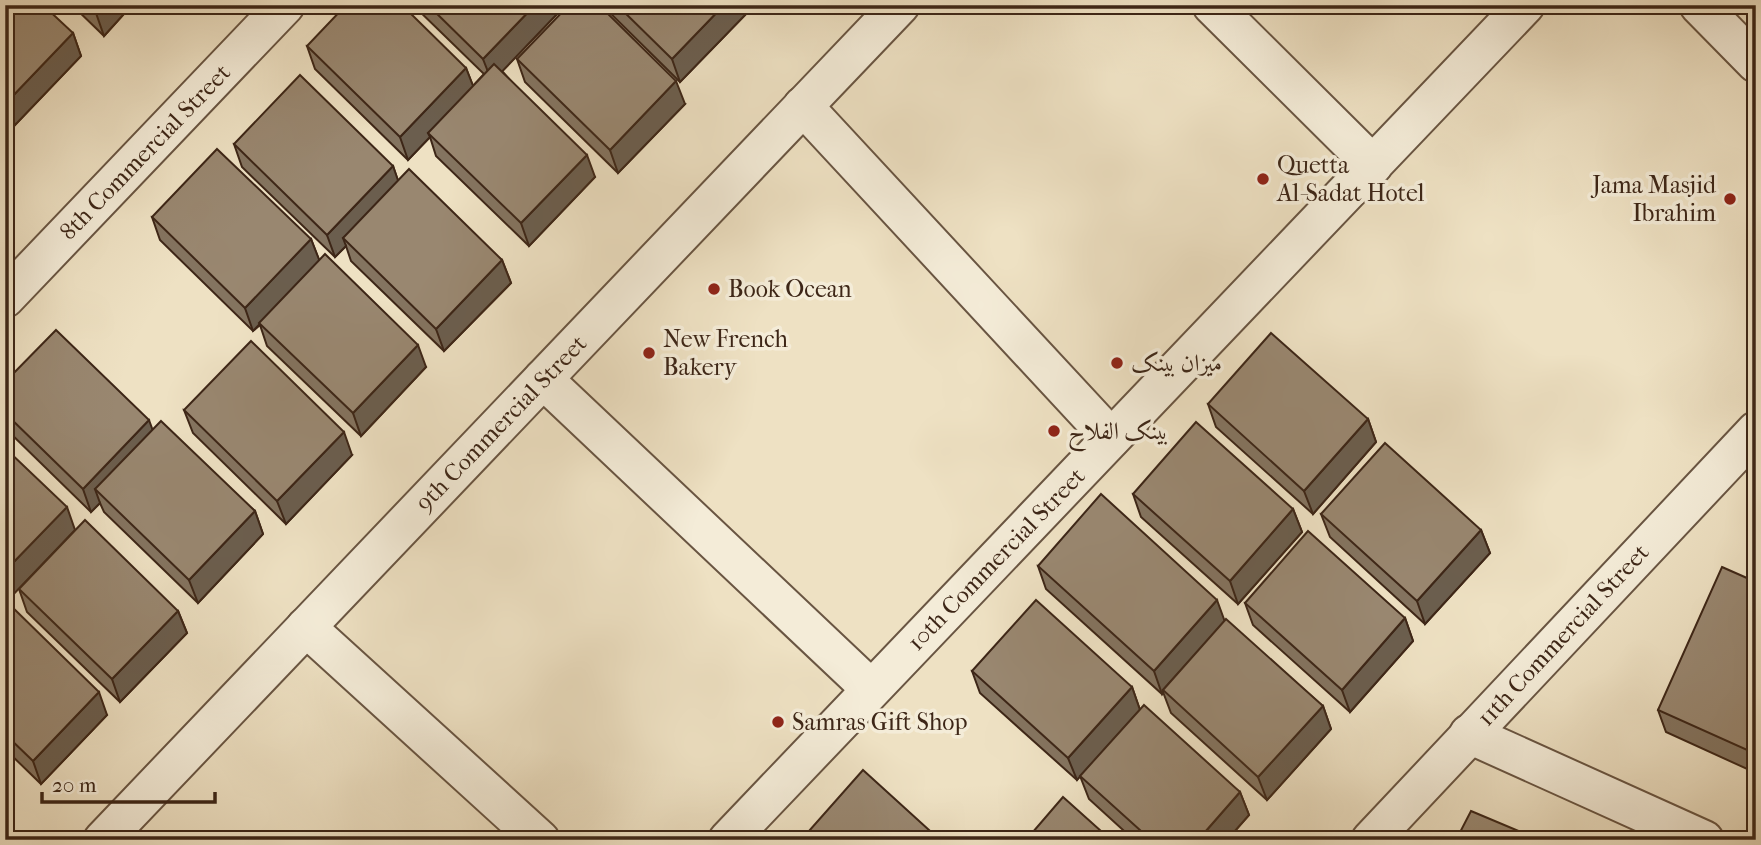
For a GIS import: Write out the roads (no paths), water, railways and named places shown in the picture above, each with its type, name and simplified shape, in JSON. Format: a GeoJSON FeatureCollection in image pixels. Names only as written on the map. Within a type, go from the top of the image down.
{"type":"FeatureCollection","features":[{"type":"Feature","properties":{"kind":"street","name":"8th Commercial Street"},"geometry":{"type":"LineString","coordinates":[[5,298],[285,5]]}},
{"type":"Feature","properties":{"kind":"street","name":"9th Commercial Street"},"geometry":{"type":"LineString","coordinates":[[103,840],[900,5]]}},
{"type":"Feature","properties":{"kind":"street"},"geometry":{"type":"LineString","coordinates":[[1212,5],[1373,165]]}},
{"type":"Feature","properties":{"kind":"street","name":"10th Commercial Street"},"geometry":{"type":"LineString","coordinates":[[728,840],[1525,5]]}},
{"type":"Feature","properties":{"kind":"street"},"geometry":{"type":"LineString","coordinates":[[1699,5],[1756,63]]}},
{"type":"Feature","properties":{"kind":"street"},"geometry":{"type":"LineString","coordinates":[[803,106],[1111,438]]}},
{"type":"Feature","properties":{"kind":"street"},"geometry":{"type":"LineString","coordinates":[[543,379],[871,689]]}},
{"type":"Feature","properties":{"kind":"street","name":"11th Commercial Street"},"geometry":{"type":"LineString","coordinates":[[1371,840],[1756,431]]}},
{"type":"Feature","properties":{"kind":"street"},"geometry":{"type":"LineString","coordinates":[[306,627],[540,840]]}},
{"type":"Feature","properties":{"kind":"street"},"geometry":{"type":"LineString","coordinates":[[1469,734],[1704,840]]}},
{"type":"Feature","properties":{"kind":"place","name":"Quetta Al-Sadat Hotel"},"geometry":{"type":"Point","coordinates":[1263,179]}},
{"type":"Feature","properties":{"kind":"place","name":"Jama Masjid Ibrahim"},"geometry":{"type":"Point","coordinates":[1730,199]}},
{"type":"Feature","properties":{"kind":"place","name":"Book Ocean"},"geometry":{"type":"Point","coordinates":[714,289]}},
{"type":"Feature","properties":{"kind":"place","name":"New French Bakery"},"geometry":{"type":"Point","coordinates":[649,353]}},
{"type":"Feature","properties":{"kind":"place","name":"میزان بینک"},"geometry":{"type":"Point","coordinates":[1117,363]}},
{"type":"Feature","properties":{"kind":"place","name":"بینک الفلاح"},"geometry":{"type":"Point","coordinates":[1054,431]}},
{"type":"Feature","properties":{"kind":"place","name":"Samras Gift Shop"},"geometry":{"type":"Point","coordinates":[778,722]}}]}
